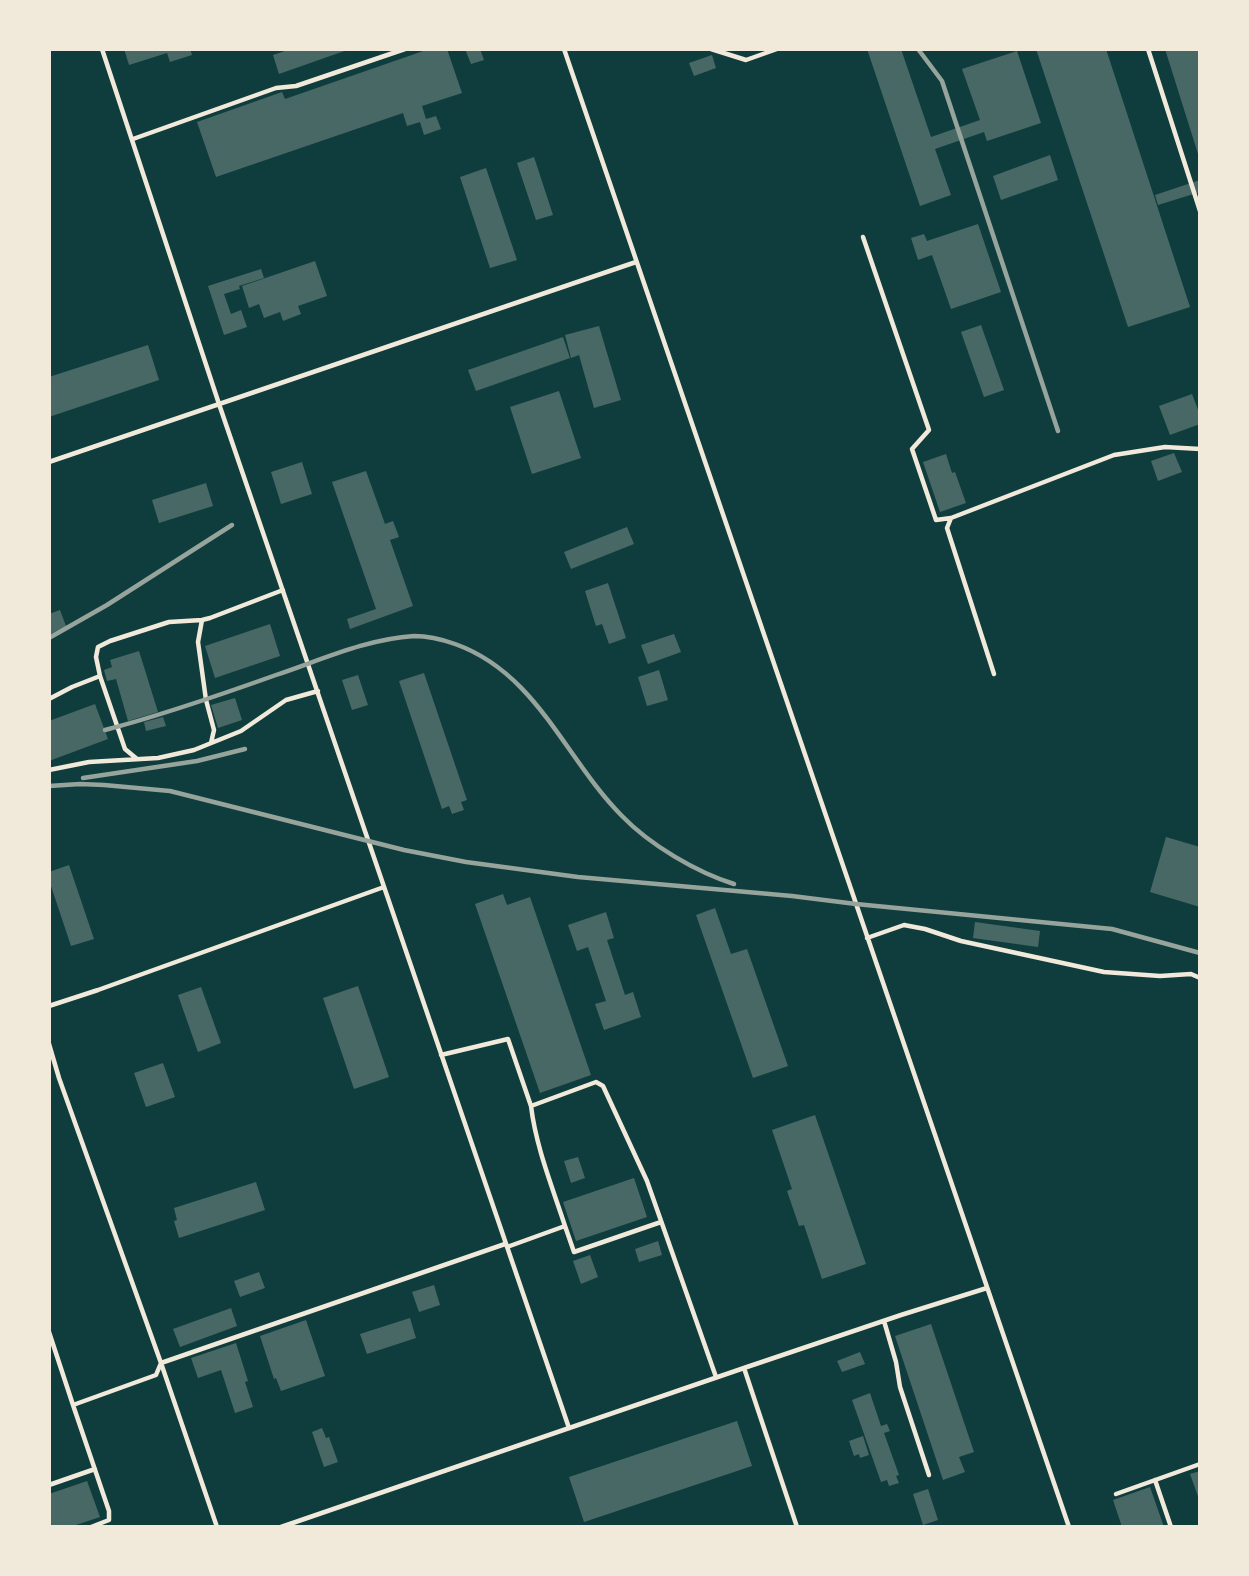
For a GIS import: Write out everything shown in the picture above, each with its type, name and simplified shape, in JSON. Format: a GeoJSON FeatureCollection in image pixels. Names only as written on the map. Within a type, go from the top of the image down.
{"type":"FeatureCollection","features":[{"type":"Feature","properties":{"kind":"lane"},"geometry":{"type":"LineString","coordinates":[[102,49],[219,404],[569,1428]]}},
{"type":"Feature","properties":{"kind":"lane"},"geometry":{"type":"LineString","coordinates":[[133,139],[276,88],[296,86],[405,49]]}},
{"type":"Feature","properties":{"kind":"lane"},"geometry":{"type":"LineString","coordinates":[[564,49],[1069,1527]]}},
{"type":"Feature","properties":{"kind":"lane"},"geometry":{"type":"LineString","coordinates":[[711,49],[746,60],[777,49]]}},
{"type":"Feature","properties":{"kind":"lane"},"geometry":{"type":"LineString","coordinates":[[1148,49],[1200,211]]}},
{"type":"Feature","properties":{"kind":"lane"},"geometry":{"type":"LineString","coordinates":[[863,237],[929,430],[912,449],[936,520],[951,518],[1114,455],[1165,447],[1200,449]]}},
{"type":"Feature","properties":{"kind":"lane"},"geometry":{"type":"LineString","coordinates":[[49,462],[636,262]]}},
{"type":"Feature","properties":{"kind":"lane"},"geometry":{"type":"LineString","coordinates":[[951,518],[947,528],[994,674]]}},
{"type":"Feature","properties":{"kind":"lane"},"geometry":{"type":"LineString","coordinates":[[137,759],[125,749],[100,676],[96,657],[99,648],[110,641],[169,622],[202,620],[283,590]]}},
{"type":"Feature","properties":{"kind":"lane"},"geometry":{"type":"LineString","coordinates":[[202,620],[198,642],[206,700],[214,730],[211,743]]}},
{"type":"Feature","properties":{"kind":"lane"},"geometry":{"type":"LineString","coordinates":[[49,699],[100,676]]}},
{"type":"Feature","properties":{"kind":"lane"},"geometry":{"type":"LineString","coordinates":[[49,770],[89,762],[158,758],[194,750],[241,731],[286,701],[318,691]]}},
{"type":"Feature","properties":{"kind":"lane"},"geometry":{"type":"LineString","coordinates":[[49,1006],[384,887]]}},
{"type":"Feature","properties":{"kind":"lane"},"geometry":{"type":"LineString","coordinates":[[867,938],[904,925],[961,941],[1104,972],[1160,976],[1191,974],[1200,978]]}},
{"type":"Feature","properties":{"kind":"lane"},"geometry":{"type":"LineString","coordinates":[[442,1055],[508,1039],[531,1106],[542,1158],[574,1252],[662,1222]]}},
{"type":"Feature","properties":{"kind":"lane"},"geometry":{"type":"LineString","coordinates":[[49,1044],[216,1527]]}},
{"type":"Feature","properties":{"kind":"lane"},"geometry":{"type":"LineString","coordinates":[[531,1106],[596,1082],[603,1086],[647,1181],[716,1377]]}},
{"type":"Feature","properties":{"kind":"lane"},"geometry":{"type":"LineString","coordinates":[[73,1405],[156,1374],[161,1363],[565,1226]]}},
{"type":"Feature","properties":{"kind":"lane"},"geometry":{"type":"LineString","coordinates":[[281,1527],[716,1377],[988,1288]]}},
{"type":"Feature","properties":{"kind":"lane"},"geometry":{"type":"LineString","coordinates":[[884,1321],[900,1387],[929,1475]]}},
{"type":"Feature","properties":{"kind":"lane"},"geometry":{"type":"LineString","coordinates":[[49,1332],[109,1511],[109,1520],[91,1527]]}},
{"type":"Feature","properties":{"kind":"lane"},"geometry":{"type":"LineString","coordinates":[[744,1368],[797,1527]]}},
{"type":"Feature","properties":{"kind":"lane"},"geometry":{"type":"LineString","coordinates":[[1116,1494],[1200,1464]]}},
{"type":"Feature","properties":{"kind":"lane"},"geometry":{"type":"LineString","coordinates":[[49,1485],[95,1469]]}},
{"type":"Feature","properties":{"kind":"lane"},"geometry":{"type":"LineString","coordinates":[[1155,1480],[1171,1527]]}},
{"type":"Feature","properties":{"kind":"building"},"geometry":{"type":"Polygon","coordinates":[[[124,49],[190,49],[192,55],[170,62],[167,53],[129,65],[124,49]]]}},
{"type":"Feature","properties":{"kind":"building"},"geometry":{"type":"Polygon","coordinates":[[[291,49],[350,49],[279,74],[273,55],[291,49]]]}},
{"type":"Feature","properties":{"kind":"building"},"geometry":{"type":"Polygon","coordinates":[[[429,49],[447,49],[462,93],[422,106],[426,119],[436,116],[441,129],[424,135],[420,122],[407,126],[403,113],[216,177],[197,122],[282,92],[285,99],[429,49]]]}},
{"type":"Feature","properties":{"kind":"building"},"geometry":{"type":"Polygon","coordinates":[[[465,49],[480,49],[484,60],[471,64],[465,49]]]}},
{"type":"Feature","properties":{"kind":"building"},"geometry":{"type":"Polygon","coordinates":[[[867,49],[901,49],[931,137],[980,120],[962,69],[1017,51],[1041,123],[987,141],[984,132],[935,149],[951,195],[920,206],[867,49]]]}},
{"type":"Feature","properties":{"kind":"building"},"geometry":{"type":"Polygon","coordinates":[[[1036,49],[1106,49],[1190,307],[1128,327],[1036,49]]]}},
{"type":"Feature","properties":{"kind":"building"},"geometry":{"type":"Polygon","coordinates":[[[1165,49],[1200,49],[1200,157],[1199,157],[1165,49]]]}},
{"type":"Feature","properties":{"kind":"building"},"geometry":{"type":"Polygon","coordinates":[[[712,55],[716,68],[694,76],[689,63],[712,55]]]}},
{"type":"Feature","properties":{"kind":"building"},"geometry":{"type":"Polygon","coordinates":[[[1050,155],[1058,180],[1001,200],[993,176],[1050,155]]]}},
{"type":"Feature","properties":{"kind":"building"},"geometry":{"type":"Polygon","coordinates":[[[534,157],[553,215],[536,220],[517,163],[534,157]]]}},
{"type":"Feature","properties":{"kind":"building"},"geometry":{"type":"Polygon","coordinates":[[[486,168],[517,260],[490,268],[460,177],[486,168]]]}},
{"type":"Feature","properties":{"kind":"building"},"geometry":{"type":"Polygon","coordinates":[[[1200,180],[1200,192],[1158,205],[1155,195],[1200,180]]]}},
{"type":"Feature","properties":{"kind":"building"},"geometry":{"type":"Polygon","coordinates":[[[978,224],[1001,292],[951,309],[932,255],[918,260],[911,238],[924,234],[927,241],[978,224]]]}},
{"type":"Feature","properties":{"kind":"building"},"geometry":{"type":"Polygon","coordinates":[[[315,261],[327,296],[298,306],[301,314],[283,321],[280,312],[264,318],[259,304],[249,308],[242,286],[315,261]]]}},
{"type":"Feature","properties":{"kind":"building"},"geometry":{"type":"Polygon","coordinates":[[[261,269],[264,278],[224,294],[231,314],[241,310],[247,327],[224,335],[208,286],[261,269]]]}},
{"type":"Feature","properties":{"kind":"building"},"geometry":{"type":"Polygon","coordinates":[[[981,325],[1004,390],[984,397],[961,332],[981,325]]]}},
{"type":"Feature","properties":{"kind":"building"},"geometry":{"type":"Polygon","coordinates":[[[599,326],[621,400],[594,408],[579,355],[571,358],[565,335],[599,326]]]}},
{"type":"Feature","properties":{"kind":"building"},"geometry":{"type":"Polygon","coordinates":[[[563,337],[570,358],[476,391],[468,370],[563,337]]]}},
{"type":"Feature","properties":{"kind":"building"},"geometry":{"type":"Polygon","coordinates":[[[148,345],[159,380],[49,417],[49,377],[148,345]]]}},
{"type":"Feature","properties":{"kind":"building"},"geometry":{"type":"Polygon","coordinates":[[[559,391],[581,458],[532,474],[510,407],[559,391]]]}},
{"type":"Feature","properties":{"kind":"building"},"geometry":{"type":"Polygon","coordinates":[[[1192,394],[1200,415],[1200,424],[1170,435],[1159,406],[1192,394]]]}},
{"type":"Feature","properties":{"kind":"building"},"geometry":{"type":"Polygon","coordinates":[[[1174,453],[1182,472],[1158,481],[1151,461],[1174,453]]]}},
{"type":"Feature","properties":{"kind":"building"},"geometry":{"type":"Polygon","coordinates":[[[946,454],[966,503],[940,512],[923,462],[946,454]]]}},
{"type":"Feature","properties":{"kind":"building"},"geometry":{"type":"Polygon","coordinates":[[[302,462],[312,494],[281,504],[271,472],[302,462]]]}},
{"type":"Feature","properties":{"kind":"building"},"geometry":{"type":"Polygon","coordinates":[[[366,471],[385,524],[393,521],[399,537],[390,540],[413,606],[350,629],[347,619],[376,609],[332,482],[366,471]]]}},
{"type":"Feature","properties":{"kind":"building"},"geometry":{"type":"Polygon","coordinates":[[[206,483],[213,506],[159,523],[152,500],[206,483]]]}},
{"type":"Feature","properties":{"kind":"building"},"geometry":{"type":"Polygon","coordinates":[[[627,527],[634,544],[571,569],[564,552],[627,527]]]}},
{"type":"Feature","properties":{"kind":"building"},"geometry":{"type":"Polygon","coordinates":[[[608,583],[626,638],[609,644],[602,624],[596,626],[585,591],[608,583]]]}},
{"type":"Feature","properties":{"kind":"building"},"geometry":{"type":"Polygon","coordinates":[[[60,610],[66,626],[49,635],[49,614],[60,610]]]}},
{"type":"Feature","properties":{"kind":"building"},"geometry":{"type":"Polygon","coordinates":[[[270,624],[280,656],[215,678],[205,646],[270,624]]]}},
{"type":"Feature","properties":{"kind":"building"},"geometry":{"type":"Polygon","coordinates":[[[674,634],[681,652],[648,664],[641,645],[674,634]]]}},
{"type":"Feature","properties":{"kind":"building"},"geometry":{"type":"Polygon","coordinates":[[[139,651],[158,712],[128,721],[116,679],[107,681],[104,670],[112,667],[110,660],[139,651]]]}},
{"type":"Feature","properties":{"kind":"building"},"geometry":{"type":"Polygon","coordinates":[[[659,670],[668,700],[647,706],[638,677],[659,670]]]}},
{"type":"Feature","properties":{"kind":"building"},"geometry":{"type":"Polygon","coordinates":[[[424,673],[467,800],[461,802],[464,810],[452,814],[449,806],[442,809],[399,681],[424,673]]]}},
{"type":"Feature","properties":{"kind":"building"},"geometry":{"type":"Polygon","coordinates":[[[358,675],[368,705],[352,710],[342,680],[358,675]]]}},
{"type":"Feature","properties":{"kind":"building"},"geometry":{"type":"Polygon","coordinates":[[[235,698],[242,720],[218,728],[211,705],[235,698]]]}},
{"type":"Feature","properties":{"kind":"building"},"geometry":{"type":"Polygon","coordinates":[[[95,704],[108,739],[49,761],[49,721],[95,704]]]}},
{"type":"Feature","properties":{"kind":"building"},"geometry":{"type":"Polygon","coordinates":[[[163,717],[166,726],[146,731],[144,722],[163,717]]]}},
{"type":"Feature","properties":{"kind":"building"},"geometry":{"type":"Polygon","coordinates":[[[1166,837],[1200,847],[1200,907],[1150,892],[1166,837]]]}},
{"type":"Feature","properties":{"kind":"building"},"geometry":{"type":"Polygon","coordinates":[[[69,865],[94,939],[71,946],[49,880],[49,872],[69,865]]]}},
{"type":"Feature","properties":{"kind":"building"},"geometry":{"type":"Polygon","coordinates":[[[503,894],[507,905],[530,897],[591,1075],[540,1093],[475,904],[503,894]]]}},
{"type":"Feature","properties":{"kind":"building"},"geometry":{"type":"Polygon","coordinates":[[[715,908],[731,954],[747,949],[788,1066],[753,1078],[696,915],[715,908]]]}},
{"type":"Feature","properties":{"kind":"building"},"geometry":{"type":"Polygon","coordinates":[[[606,912],[614,938],[607,940],[625,995],[633,992],[641,1017],[604,1030],[595,1004],[606,1001],[588,947],[577,951],[568,925],[606,912]]]}},
{"type":"Feature","properties":{"kind":"building"},"geometry":{"type":"Polygon","coordinates":[[[975,922],[1040,931],[1038,947],[973,938],[975,922]]]}},
{"type":"Feature","properties":{"kind":"building"},"geometry":{"type":"Polygon","coordinates":[[[358,986],[389,1077],[354,1089],[323,998],[358,986]]]}},
{"type":"Feature","properties":{"kind":"building"},"geometry":{"type":"Polygon","coordinates":[[[201,987],[221,1043],[198,1052],[178,995],[201,987]]]}},
{"type":"Feature","properties":{"kind":"building"},"geometry":{"type":"Polygon","coordinates":[[[163,1063],[175,1097],[146,1107],[134,1073],[163,1063]]]}},
{"type":"Feature","properties":{"kind":"building"},"geometry":{"type":"Polygon","coordinates":[[[815,1115],[866,1264],[822,1279],[804,1225],[799,1226],[787,1191],[792,1189],[772,1130],[815,1115]]]}},
{"type":"Feature","properties":{"kind":"building"},"geometry":{"type":"Polygon","coordinates":[[[578,1157],[585,1178],[571,1183],[564,1161],[578,1157]]]}},
{"type":"Feature","properties":{"kind":"building"},"geometry":{"type":"Polygon","coordinates":[[[634,1178],[647,1217],[576,1241],[563,1202],[634,1178]]]}},
{"type":"Feature","properties":{"kind":"building"},"geometry":{"type":"Polygon","coordinates":[[[256,1182],[265,1210],[179,1238],[174,1221],[177,1220],[174,1208],[256,1182]]]}},
{"type":"Feature","properties":{"kind":"building"},"geometry":{"type":"Polygon","coordinates":[[[658,1241],[662,1255],[639,1262],[635,1249],[658,1241]]]}},
{"type":"Feature","properties":{"kind":"building"},"geometry":{"type":"Polygon","coordinates":[[[590,1255],[598,1277],[581,1284],[573,1261],[590,1255]]]}},
{"type":"Feature","properties":{"kind":"building"},"geometry":{"type":"Polygon","coordinates":[[[259,1272],[265,1288],[240,1297],[234,1281],[259,1272]]]}},
{"type":"Feature","properties":{"kind":"building"},"geometry":{"type":"Polygon","coordinates":[[[434,1285],[440,1305],[419,1312],[412,1292],[434,1285]]]}},
{"type":"Feature","properties":{"kind":"building"},"geometry":{"type":"Polygon","coordinates":[[[231,1308],[237,1326],[180,1347],[173,1329],[231,1308]]]}},
{"type":"Feature","properties":{"kind":"building"},"geometry":{"type":"Polygon","coordinates":[[[410,1318],[416,1338],[367,1354],[360,1334],[410,1318]]]}},
{"type":"Feature","properties":{"kind":"building"},"geometry":{"type":"Polygon","coordinates":[[[306,1320],[325,1376],[281,1391],[276,1378],[274,1379],[260,1336],[306,1320]]]}},
{"type":"Feature","properties":{"kind":"building"},"geometry":{"type":"Polygon","coordinates":[[[931,1324],[974,1452],[959,1457],[965,1472],[943,1480],[895,1336],[931,1324]]]}},
{"type":"Feature","properties":{"kind":"building"},"geometry":{"type":"Polygon","coordinates":[[[236,1343],[253,1407],[235,1413],[221,1370],[198,1378],[191,1358],[236,1343]]]}},
{"type":"Feature","properties":{"kind":"building"},"geometry":{"type":"Polygon","coordinates":[[[860,1352],[865,1364],[842,1372],[837,1361],[860,1352]]]}},
{"type":"Feature","properties":{"kind":"building"},"geometry":{"type":"Polygon","coordinates":[[[870,1393],[881,1426],[887,1424],[890,1431],[884,1433],[899,1475],[896,1476],[899,1483],[889,1486],[887,1480],[881,1482],[852,1400],[870,1393]]]}},
{"type":"Feature","properties":{"kind":"building"},"geometry":{"type":"Polygon","coordinates":[[[737,1421],[752,1466],[584,1522],[569,1477],[737,1421]]]}},
{"type":"Feature","properties":{"kind":"building"},"geometry":{"type":"Polygon","coordinates":[[[322,1428],[326,1438],[329,1437],[338,1462],[324,1467],[312,1432],[322,1428]]]}},
{"type":"Feature","properties":{"kind":"building"},"geometry":{"type":"Polygon","coordinates":[[[863,1436],[869,1455],[860,1458],[859,1454],[854,1456],[849,1441],[863,1436]]]}},
{"type":"Feature","properties":{"kind":"building"},"geometry":{"type":"Polygon","coordinates":[[[1200,1471],[1200,1502],[1190,1474],[1200,1471]]]}},
{"type":"Feature","properties":{"kind":"building"},"geometry":{"type":"Polygon","coordinates":[[[87,1481],[100,1517],[70,1527],[49,1527],[49,1494],[87,1481]]]}},
{"type":"Feature","properties":{"kind":"building"},"geometry":{"type":"Polygon","coordinates":[[[1150,1487],[1164,1527],[1122,1527],[1113,1500],[1150,1487]]]}},
{"type":"Feature","properties":{"kind":"building"},"geometry":{"type":"Polygon","coordinates":[[[928,1489],[938,1520],[923,1525],[913,1494],[928,1489]]]}},
{"type":"Feature","properties":{"kind":"railway"},"geometry":{"type":"LineString","coordinates":[[918,49],[942,81],[1058,431]]}},
{"type":"Feature","properties":{"kind":"railway"},"geometry":{"type":"LineString","coordinates":[[49,638],[107,605],[232,525]]}},
{"type":"Feature","properties":{"kind":"railway"},"geometry":{"type":"LineString","coordinates":[[105,730],[379,641],[414,636],[440,639],[483,657],[508,675],[529,696],[602,793],[633,827],[674,856],[734,884]]}},
{"type":"Feature","properties":{"kind":"railway"},"geometry":{"type":"LineString","coordinates":[[83,778],[197,761],[245,749]]}},
{"type":"Feature","properties":{"kind":"railway"},"geometry":{"type":"LineString","coordinates":[[49,786],[80,784],[170,791],[404,850],[466,862],[578,877],[1112,929],[1200,953]]}}]}
